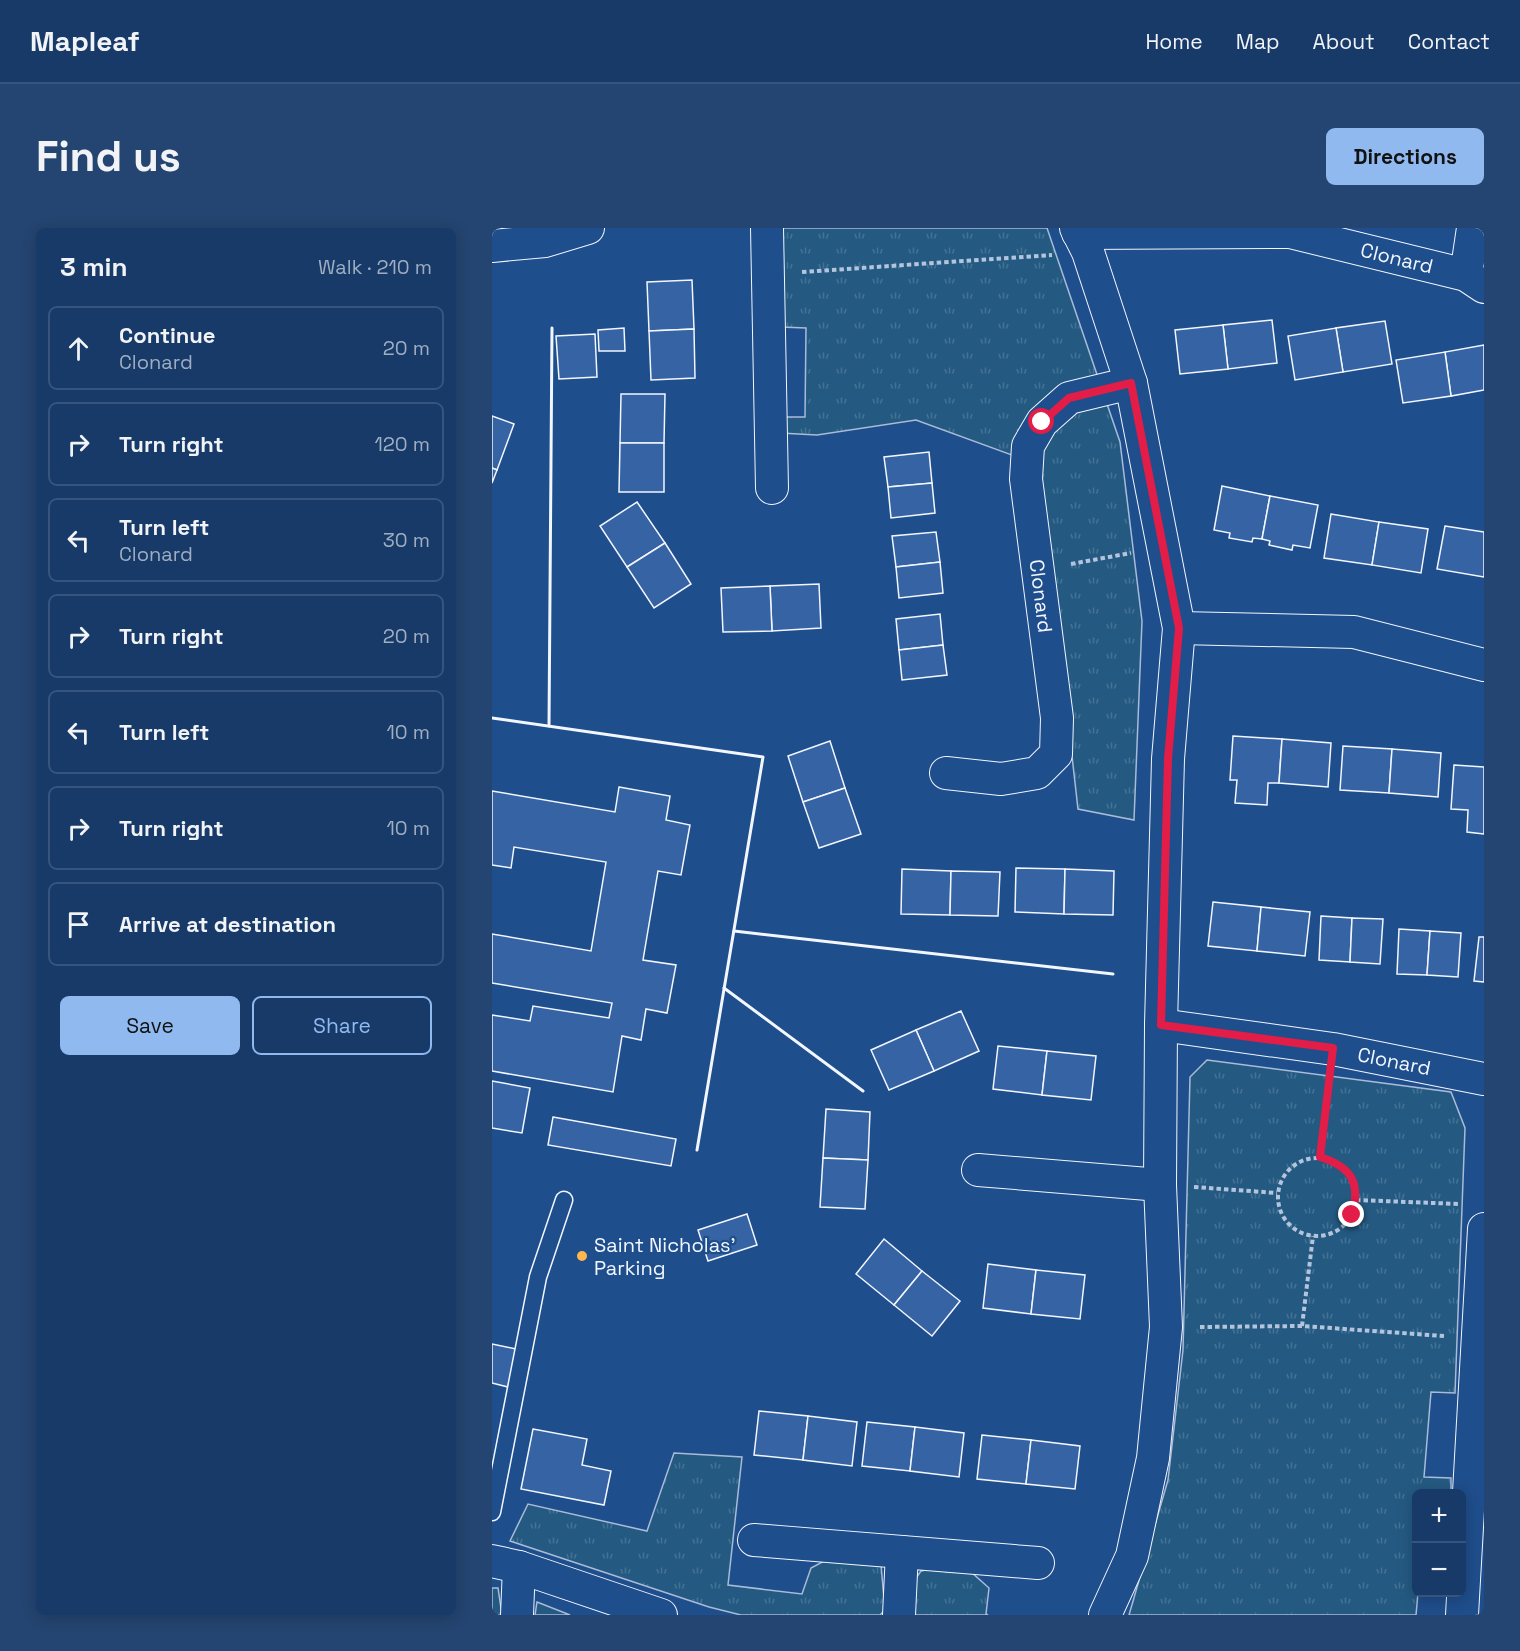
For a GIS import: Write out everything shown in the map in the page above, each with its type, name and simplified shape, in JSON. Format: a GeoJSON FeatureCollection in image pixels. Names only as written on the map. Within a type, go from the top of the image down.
{"type":"FeatureCollection","features":[{"type":"Feature","properties":{"kind":"street"},"geometry":{"type":"LineString","coordinates":[[492,246],[545,241],[588,228]]}},
{"type":"Feature","properties":{"kind":"street"},"geometry":{"type":"LineString","coordinates":[[767,228],[772,488]]}},
{"type":"Feature","properties":{"kind":"street","name":"Clonard"},"geometry":{"type":"LineString","coordinates":[[1081,238],[1290,232],[1475,281],[1473,228]]}},
{"type":"Feature","properties":{"kind":"street"},"geometry":{"type":"LineString","coordinates":[[1081,238],[1131,383],[1179,628],[1168,759],[1161,1025],[1160,1185],[1166,1327],[1154,1458],[1132,1556],[1106,1615]]}},
{"type":"Feature","properties":{"kind":"street","name":"Clonard"},"geometry":{"type":"LineString","coordinates":[[946,773],[1000,779],[1037,773],[1056,754],[1058,718],[1026,479],[1028,446],[1042,422],[1069,398],[1131,383]]}},
{"type":"Feature","properties":{"kind":"street"},"geometry":{"type":"LineString","coordinates":[[1179,628],[1354,632],[1484,665]]}},
{"type":"Feature","properties":{"kind":"street","name":"Clonard"},"geometry":{"type":"LineString","coordinates":[[1161,1025],[1333,1048],[1484,1079]]}},
{"type":"Feature","properties":{"kind":"street"},"geometry":{"type":"LineString","coordinates":[[978,1170],[1160,1185]]}},
{"type":"Feature","properties":{"kind":"street"},"geometry":{"type":"LineString","coordinates":[[1462,1615],[1484,1230]]}},
{"type":"Feature","properties":{"kind":"street"},"geometry":{"type":"LineString","coordinates":[[754,1540],[1038,1563]]}},
{"type":"Feature","properties":{"kind":"street"},"geometry":{"type":"LineString","coordinates":[[899,1615],[902,1552]]}},
{"type":"Feature","properties":{"kind":"street"},"geometry":{"type":"LineString","coordinates":[[506,1564],[517,1615]]}},
{"type":"Feature","properties":{"kind":"street"},"geometry":{"type":"LineString","coordinates":[[506,1564],[662,1615]]}},
{"type":"Feature","properties":{"kind":"lane"},"geometry":{"type":"LineString","coordinates":[[492,1512],[538,1277],[564,1200]]}},
{"type":"Feature","properties":{"kind":"path"},"geometry":{"type":"LineString","coordinates":[[768,275],[1081,238]]}},
{"type":"Feature","properties":{"kind":"path"},"geometry":{"type":"LineString","coordinates":[[1038,571],[1163,547]]}},
{"type":"Feature","properties":{"kind":"path"},"geometry":{"type":"LineString","coordinates":[[1320,1157],[1333,1048]]}},
{"type":"Feature","properties":{"kind":"path"},"geometry":{"type":"LineString","coordinates":[[1320,1157],[1335,1162],[1347,1171],[1354,1185],[1356,1200],[1352,1215],[1342,1227],[1329,1234],[1313,1236],[1298,1232],[1286,1222],[1279,1208],[1277,1193],[1282,1178],[1291,1166],[1305,1159],[1320,1157]]}},
{"type":"Feature","properties":{"kind":"path"},"geometry":{"type":"LineString","coordinates":[[1160,1185],[1277,1193]]}},
{"type":"Feature","properties":{"kind":"path"},"geometry":{"type":"LineString","coordinates":[[1356,1200],[1461,1204]]}},
{"type":"Feature","properties":{"kind":"path"},"geometry":{"type":"LineString","coordinates":[[1302,1326],[1313,1236]]}},
{"type":"Feature","properties":{"kind":"path"},"geometry":{"type":"LineString","coordinates":[[1166,1327],[1302,1326],[1478,1338]]}},
{"type":"Feature","properties":{"kind":"green space"},"geometry":{"type":"Polygon","coordinates":[[[781,228],[1047,228],[1120,442],[1142,621],[1134,820],[1078,809],[1039,465],[916,420],[817,435],[780,433],[780,417],[805,417],[806,328],[781,327],[781,228]]]}},
{"type":"Feature","properties":{"kind":"green space"},"geometry":{"type":"Polygon","coordinates":[[[1207,1060],[1451,1092],[1465,1128],[1455,1393],[1431,1392],[1424,1477],[1451,1478],[1451,1489],[1412,1489],[1412,1597],[1418,1597],[1416,1615],[1129,1615],[1168,1480],[1183,1350],[1190,1077],[1207,1060]]]}},
{"type":"Feature","properties":{"kind":"green space"},"geometry":{"type":"Polygon","coordinates":[[[674,1453],[742,1457],[728,1585],[802,1594],[811,1568],[826,1560],[881,1565],[885,1610],[880,1615],[741,1615],[709,1607],[510,1541],[528,1504],[647,1531],[674,1453]]]}},
{"type":"Feature","properties":{"kind":"green space"},"geometry":{"type":"Polygon","coordinates":[[[948,1565],[971,1572],[989,1588],[986,1614],[988,1615],[905,1615],[906,1592],[921,1571],[948,1565]]]}},
{"type":"Feature","properties":{"kind":"green space"},"geometry":{"type":"Polygon","coordinates":[[[492,1588],[498,1588],[502,1615],[492,1615],[492,1588]]]}},
{"type":"Feature","properties":{"kind":"green space"},"geometry":{"type":"Polygon","coordinates":[[[537,1602],[570,1615],[535,1615],[537,1602]]]}},
{"type":"Feature","properties":{"kind":"building"},"geometry":{"type":"Polygon","coordinates":[[[692,280],[694,329],[649,331],[647,282],[692,280]]]}},
{"type":"Feature","properties":{"kind":"building"},"geometry":{"type":"Polygon","coordinates":[[[1272,320],[1277,363],[1228,369],[1223,325],[1272,320]]]}},
{"type":"Feature","properties":{"kind":"building"},"geometry":{"type":"Polygon","coordinates":[[[1385,321],[1392,364],[1343,372],[1336,328],[1385,321]]]}},
{"type":"Feature","properties":{"kind":"building"},"geometry":{"type":"Polygon","coordinates":[[[1223,325],[1228,369],[1180,374],[1175,330],[1223,325]]]}},
{"type":"Feature","properties":{"kind":"building"},"geometry":{"type":"Polygon","coordinates":[[[624,328],[625,351],[599,351],[598,330],[624,328]]]}},
{"type":"Feature","properties":{"kind":"building"},"geometry":{"type":"Polygon","coordinates":[[[1336,328],[1343,372],[1295,380],[1288,336],[1336,328]]]}},
{"type":"Feature","properties":{"kind":"building"},"geometry":{"type":"Polygon","coordinates":[[[694,329],[695,378],[651,380],[649,331],[694,329]]]}},
{"type":"Feature","properties":{"kind":"building"},"geometry":{"type":"Polygon","coordinates":[[[595,334],[597,377],[559,379],[556,336],[595,334]]]}},
{"type":"Feature","properties":{"kind":"building"},"geometry":{"type":"Polygon","coordinates":[[[1484,345],[1484,390],[1451,396],[1445,352],[1484,345]]]}},
{"type":"Feature","properties":{"kind":"building"},"geometry":{"type":"Polygon","coordinates":[[[1445,352],[1451,396],[1403,403],[1396,360],[1445,352]]]}},
{"type":"Feature","properties":{"kind":"building"},"geometry":{"type":"Polygon","coordinates":[[[621,394],[665,394],[664,443],[620,443],[621,394]]]}},
{"type":"Feature","properties":{"kind":"building"},"geometry":{"type":"Polygon","coordinates":[[[492,416],[514,424],[497,470],[492,468],[492,416]]]}},
{"type":"Feature","properties":{"kind":"building"},"geometry":{"type":"Polygon","coordinates":[[[620,443],[664,443],[664,492],[619,492],[620,443]]]}},
{"type":"Feature","properties":{"kind":"building"},"geometry":{"type":"Polygon","coordinates":[[[929,452],[932,483],[888,487],[884,457],[929,452]]]}},
{"type":"Feature","properties":{"kind":"building"},"geometry":{"type":"Polygon","coordinates":[[[492,468],[497,470],[492,483],[492,468]]]}},
{"type":"Feature","properties":{"kind":"building"},"geometry":{"type":"Polygon","coordinates":[[[932,483],[935,513],[891,518],[888,487],[932,483]]]}},
{"type":"Feature","properties":{"kind":"building"},"geometry":{"type":"Polygon","coordinates":[[[1222,486],[1270,496],[1262,539],[1253,538],[1252,542],[1229,538],[1230,533],[1214,530],[1222,486]]]}},
{"type":"Feature","properties":{"kind":"building"},"geometry":{"type":"Polygon","coordinates":[[[1270,496],[1318,505],[1310,548],[1293,545],[1292,550],[1269,545],[1270,541],[1262,539],[1270,496]]]}},
{"type":"Feature","properties":{"kind":"building"},"geometry":{"type":"Polygon","coordinates":[[[637,502],[665,543],[627,567],[600,526],[637,502]]]}},
{"type":"Feature","properties":{"kind":"building"},"geometry":{"type":"Polygon","coordinates":[[[1331,514],[1379,522],[1372,565],[1324,558],[1331,514]]]}},
{"type":"Feature","properties":{"kind":"building"},"geometry":{"type":"Polygon","coordinates":[[[1379,522],[1428,529],[1421,573],[1372,565],[1379,522]]]}},
{"type":"Feature","properties":{"kind":"building"},"geometry":{"type":"Polygon","coordinates":[[[1445,526],[1484,532],[1484,577],[1437,569],[1445,526]]]}},
{"type":"Feature","properties":{"kind":"building"},"geometry":{"type":"Polygon","coordinates":[[[936,532],[940,562],[896,567],[892,536],[936,532]]]}},
{"type":"Feature","properties":{"kind":"building"},"geometry":{"type":"Polygon","coordinates":[[[665,543],[691,584],[654,608],[627,567],[665,543]]]}},
{"type":"Feature","properties":{"kind":"building"},"geometry":{"type":"Polygon","coordinates":[[[940,562],[943,593],[899,598],[896,567],[940,562]]]}},
{"type":"Feature","properties":{"kind":"building"},"geometry":{"type":"Polygon","coordinates":[[[819,584],[821,628],[772,631],[770,586],[819,584]]]}},
{"type":"Feature","properties":{"kind":"building"},"geometry":{"type":"Polygon","coordinates":[[[770,586],[772,631],[723,632],[721,588],[770,586]]]}},
{"type":"Feature","properties":{"kind":"building"},"geometry":{"type":"Polygon","coordinates":[[[940,614],[943,645],[899,650],[896,619],[940,614]]]}},
{"type":"Feature","properties":{"kind":"building"},"geometry":{"type":"Polygon","coordinates":[[[943,645],[947,675],[902,680],[899,650],[943,645]]]}},
{"type":"Feature","properties":{"kind":"building"},"geometry":{"type":"Polygon","coordinates":[[[1233,736],[1282,739],[1279,783],[1268,783],[1267,805],[1235,803],[1237,780],[1230,780],[1233,736]]]}},
{"type":"Feature","properties":{"kind":"building"},"geometry":{"type":"Polygon","coordinates":[[[1282,739],[1331,743],[1328,787],[1279,783],[1282,739]]]}},
{"type":"Feature","properties":{"kind":"building"},"geometry":{"type":"Polygon","coordinates":[[[830,741],[845,788],[803,802],[788,756],[830,741]]]}},
{"type":"Feature","properties":{"kind":"building"},"geometry":{"type":"Polygon","coordinates":[[[1343,746],[1392,749],[1389,793],[1340,790],[1343,746]]]}},
{"type":"Feature","properties":{"kind":"building"},"geometry":{"type":"Polygon","coordinates":[[[1392,749],[1441,753],[1438,797],[1389,793],[1392,749]]]}},
{"type":"Feature","properties":{"kind":"building"},"geometry":{"type":"Polygon","coordinates":[[[1454,765],[1484,767],[1484,834],[1467,832],[1468,810],[1451,809],[1454,765]]]}},
{"type":"Feature","properties":{"kind":"building"},"geometry":{"type":"Polygon","coordinates":[[[619,787],[670,796],[666,820],[690,825],[681,875],[658,871],[643,960],[676,965],[667,1013],[646,1009],[641,1040],[622,1036],[613,1092],[492,1071],[492,1015],[530,1021],[533,1006],[609,1018],[612,1003],[492,983],[492,934],[591,951],[606,862],[514,847],[511,868],[492,865],[492,791],[615,812],[619,787]]]}},
{"type":"Feature","properties":{"kind":"building"},"geometry":{"type":"Polygon","coordinates":[[[845,788],[861,834],[819,848],[803,802],[845,788]]]}},
{"type":"Feature","properties":{"kind":"building"},"geometry":{"type":"Polygon","coordinates":[[[1016,868],[1065,869],[1064,914],[1015,912],[1016,868]]]}},
{"type":"Feature","properties":{"kind":"building"},"geometry":{"type":"Polygon","coordinates":[[[902,869],[951,871],[950,915],[901,914],[902,869]]]}},
{"type":"Feature","properties":{"kind":"building"},"geometry":{"type":"Polygon","coordinates":[[[1065,869],[1114,871],[1113,915],[1064,914],[1065,869]]]}},
{"type":"Feature","properties":{"kind":"building"},"geometry":{"type":"Polygon","coordinates":[[[951,871],[1000,872],[998,916],[950,915],[951,871]]]}},
{"type":"Feature","properties":{"kind":"building"},"geometry":{"type":"Polygon","coordinates":[[[1213,902],[1261,907],[1257,951],[1208,946],[1213,902]]]}},
{"type":"Feature","properties":{"kind":"building"},"geometry":{"type":"Polygon","coordinates":[[[1261,907],[1310,912],[1305,956],[1257,951],[1261,907]]]}},
{"type":"Feature","properties":{"kind":"building"},"geometry":{"type":"Polygon","coordinates":[[[1321,916],[1352,918],[1350,962],[1319,960],[1321,916]]]}},
{"type":"Feature","properties":{"kind":"building"},"geometry":{"type":"Polygon","coordinates":[[[1352,918],[1383,919],[1380,964],[1350,962],[1352,918]]]}},
{"type":"Feature","properties":{"kind":"building"},"geometry":{"type":"Polygon","coordinates":[[[1399,929],[1430,931],[1427,975],[1397,974],[1399,929]]]}},
{"type":"Feature","properties":{"kind":"building"},"geometry":{"type":"Polygon","coordinates":[[[1430,931],[1461,933],[1458,977],[1427,975],[1430,931]]]}},
{"type":"Feature","properties":{"kind":"building"},"geometry":{"type":"Polygon","coordinates":[[[1479,937],[1484,937],[1484,982],[1474,981],[1479,937]]]}},
{"type":"Feature","properties":{"kind":"building"},"geometry":{"type":"Polygon","coordinates":[[[961,1011],[979,1051],[934,1071],[916,1030],[961,1011]]]}},
{"type":"Feature","properties":{"kind":"building"},"geometry":{"type":"Polygon","coordinates":[[[916,1030],[934,1071],[889,1090],[871,1050],[916,1030]]]}},
{"type":"Feature","properties":{"kind":"building"},"geometry":{"type":"Polygon","coordinates":[[[998,1046],[1047,1051],[1042,1095],[993,1089],[998,1046]]]}},
{"type":"Feature","properties":{"kind":"building"},"geometry":{"type":"Polygon","coordinates":[[[1047,1051],[1096,1056],[1091,1100],[1042,1095],[1047,1051]]]}},
{"type":"Feature","properties":{"kind":"building"},"geometry":{"type":"Polygon","coordinates":[[[492,1081],[530,1088],[522,1133],[492,1128],[492,1081]]]}},
{"type":"Feature","properties":{"kind":"building"},"geometry":{"type":"Polygon","coordinates":[[[826,1109],[870,1112],[868,1160],[823,1158],[826,1109]]]}},
{"type":"Feature","properties":{"kind":"building"},"geometry":{"type":"Polygon","coordinates":[[[553,1117],[676,1139],[671,1166],[548,1145],[553,1117]]]}},
{"type":"Feature","properties":{"kind":"building"},"geometry":{"type":"Polygon","coordinates":[[[823,1158],[868,1160],[865,1209],[820,1207],[823,1158]]]}},
{"type":"Feature","properties":{"kind":"building"},"geometry":{"type":"Polygon","coordinates":[[[747,1214],[757,1245],[708,1261],[698,1230],[747,1214]]]}},
{"type":"Feature","properties":{"kind":"building"},"geometry":{"type":"Polygon","coordinates":[[[884,1239],[922,1271],[894,1305],[856,1274],[884,1239]]]}},
{"type":"Feature","properties":{"kind":"building"},"geometry":{"type":"Polygon","coordinates":[[[988,1264],[1036,1270],[1031,1314],[983,1308],[988,1264]]]}},
{"type":"Feature","properties":{"kind":"building"},"geometry":{"type":"Polygon","coordinates":[[[1036,1270],[1085,1275],[1080,1319],[1031,1314],[1036,1270]]]}},
{"type":"Feature","properties":{"kind":"building"},"geometry":{"type":"Polygon","coordinates":[[[922,1271],[960,1301],[932,1336],[894,1305],[922,1271]]]}},
{"type":"Feature","properties":{"kind":"building"},"geometry":{"type":"Polygon","coordinates":[[[492,1344],[516,1349],[508,1387],[492,1383],[492,1344]]]}},
{"type":"Feature","properties":{"kind":"building"},"geometry":{"type":"Polygon","coordinates":[[[759,1411],[808,1416],[803,1460],[754,1455],[759,1411]]]}},
{"type":"Feature","properties":{"kind":"building"},"geometry":{"type":"Polygon","coordinates":[[[808,1416],[857,1422],[852,1466],[803,1460],[808,1416]]]}},
{"type":"Feature","properties":{"kind":"building"},"geometry":{"type":"Polygon","coordinates":[[[867,1422],[915,1427],[910,1471],[862,1466],[867,1422]]]}},
{"type":"Feature","properties":{"kind":"building"},"geometry":{"type":"Polygon","coordinates":[[[915,1427],[964,1433],[959,1477],[910,1471],[915,1427]]]}},
{"type":"Feature","properties":{"kind":"building"},"geometry":{"type":"Polygon","coordinates":[[[533,1429],[587,1439],[582,1465],[611,1471],[604,1505],[521,1489],[533,1429]]]}},
{"type":"Feature","properties":{"kind":"building"},"geometry":{"type":"Polygon","coordinates":[[[982,1435],[1031,1440],[1026,1484],[977,1479],[982,1435]]]}},
{"type":"Feature","properties":{"kind":"building"},"geometry":{"type":"Polygon","coordinates":[[[1031,1440],[1080,1446],[1075,1489],[1026,1484],[1031,1440]]]}},
{"type":"Feature","properties":{"kind":"wall"},"geometry":{"type":"LineString","coordinates":[[549,726],[552,328]]}},
{"type":"Feature","properties":{"kind":"wall"},"geometry":{"type":"LineString","coordinates":[[492,718],[763,757],[697,1150]]}},
{"type":"Feature","properties":{"kind":"wall"},"geometry":{"type":"LineString","coordinates":[[734,931],[1113,974]]}},
{"type":"Feature","properties":{"kind":"wall"},"geometry":{"type":"LineString","coordinates":[[724,988],[863,1091]]}},
{"type":"Feature","properties":{"kind":"place","name":"Saint Nicholas' Parking"},"geometry":{"type":"Point","coordinates":[582,1256]}},
{"type":"Feature","properties":{"kind":"route"},"geometry":{"type":"LineString","coordinates":[[1042,422],[1069,398],[1131,383],[1179,628],[1168,759],[1161,1025],[1333,1048],[1320,1157],[1335,1162],[1347,1171],[1354,1185],[1356,1200],[1352,1215]]}}]}
